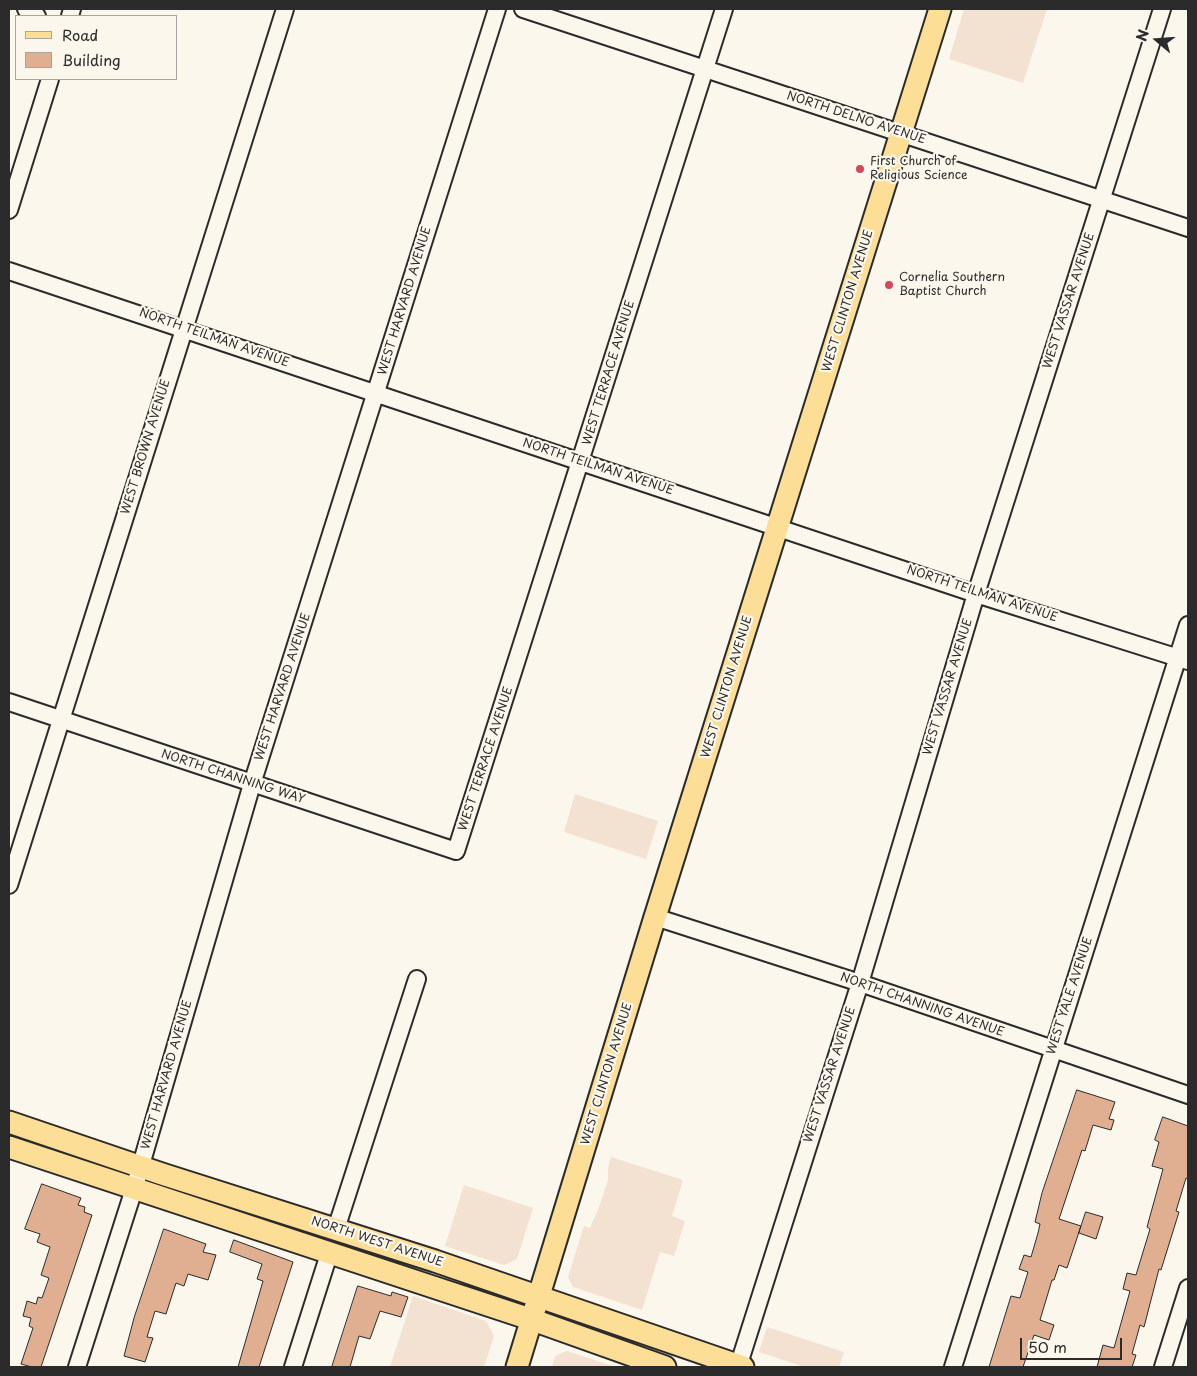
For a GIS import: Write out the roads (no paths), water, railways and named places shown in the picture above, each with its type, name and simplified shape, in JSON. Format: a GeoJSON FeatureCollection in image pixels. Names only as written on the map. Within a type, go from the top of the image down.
{"type":"FeatureCollection","features":[{"type":"Feature","properties":{"kind":"main road","name":"WEST CLINTON AVENUE"},"geometry":{"type":"LineString","coordinates":[[517,1367],[533,1320],[655,917],[940,9]]}},
{"type":"Feature","properties":{"kind":"main road","name":"NORTH WEST AVENUE"},"geometry":{"type":"LineString","coordinates":[[9,1122],[140,1167],[336,1229],[540,1297],[740,1367]]}},
{"type":"Feature","properties":{"kind":"main road"},"geometry":{"type":"LineString","coordinates":[[9,1147],[533,1320],[665,1367]]}},
{"type":"Feature","properties":{"kind":"street","name":"WEST BROWN AVENUE"},"geometry":{"type":"LineString","coordinates":[[9,885],[285,9]]}},
{"type":"Feature","properties":{"kind":"street","name":"WEST HARVARD AVENUE"},"geometry":{"type":"LineString","coordinates":[[77,1367],[134,1189],[252,784],[496,9]]}},
{"type":"Feature","properties":{"kind":"street","name":"NORTH DELNO AVENUE"},"geometry":{"type":"LineString","coordinates":[[523,9],[1188,228]]}},
{"type":"Feature","properties":{"kind":"street","name":"WEST TERRACE AVENUE"},"geometry":{"type":"LineString","coordinates":[[456,851],[724,9]]}},
{"type":"Feature","properties":{"kind":"street","name":"WEST VASSAR AVENUE"},"geometry":{"type":"LineString","coordinates":[[740,1367],[860,983],[976,594],[1162,9]]}},
{"type":"Feature","properties":{"kind":"street"},"geometry":{"type":"LineString","coordinates":[[9,210],[50,80]]}},
{"type":"Feature","properties":{"kind":"street","name":"NORTH TEILMAN AVENUE"},"geometry":{"type":"LineString","coordinates":[[9,271],[778,526],[976,594],[1183,659]]}},
{"type":"Feature","properties":{"kind":"street","name":"WEST YALE AVENUE"},"geometry":{"type":"LineString","coordinates":[[952,1367],[1052,1049],[1183,659],[1188,625]]}},
{"type":"Feature","properties":{"kind":"street","name":"NORTH CHANNING WAY"},"geometry":{"type":"LineString","coordinates":[[9,702],[456,851]]}},
{"type":"Feature","properties":{"kind":"street","name":"NORTH CHANNING AVENUE"},"geometry":{"type":"LineString","coordinates":[[655,917],[860,983],[1188,1095]]}},
{"type":"Feature","properties":{"kind":"street"},"geometry":{"type":"LineString","coordinates":[[336,1229],[417,979]]}},
{"type":"Feature","properties":{"kind":"street"},"geometry":{"type":"LineString","coordinates":[[292,1367],[330,1254]]}},
{"type":"Feature","properties":{"kind":"street"},"geometry":{"type":"LineString","coordinates":[[1163,1367],[1188,1288]]}},
{"type":"Feature","properties":{"kind":"place","name":"First Church of Religious Science"},"geometry":{"type":"Point","coordinates":[860,169]}},
{"type":"Feature","properties":{"kind":"place","name":"Cornelia Southern Baptist Church"},"geometry":{"type":"Point","coordinates":[889,285]}}]}
